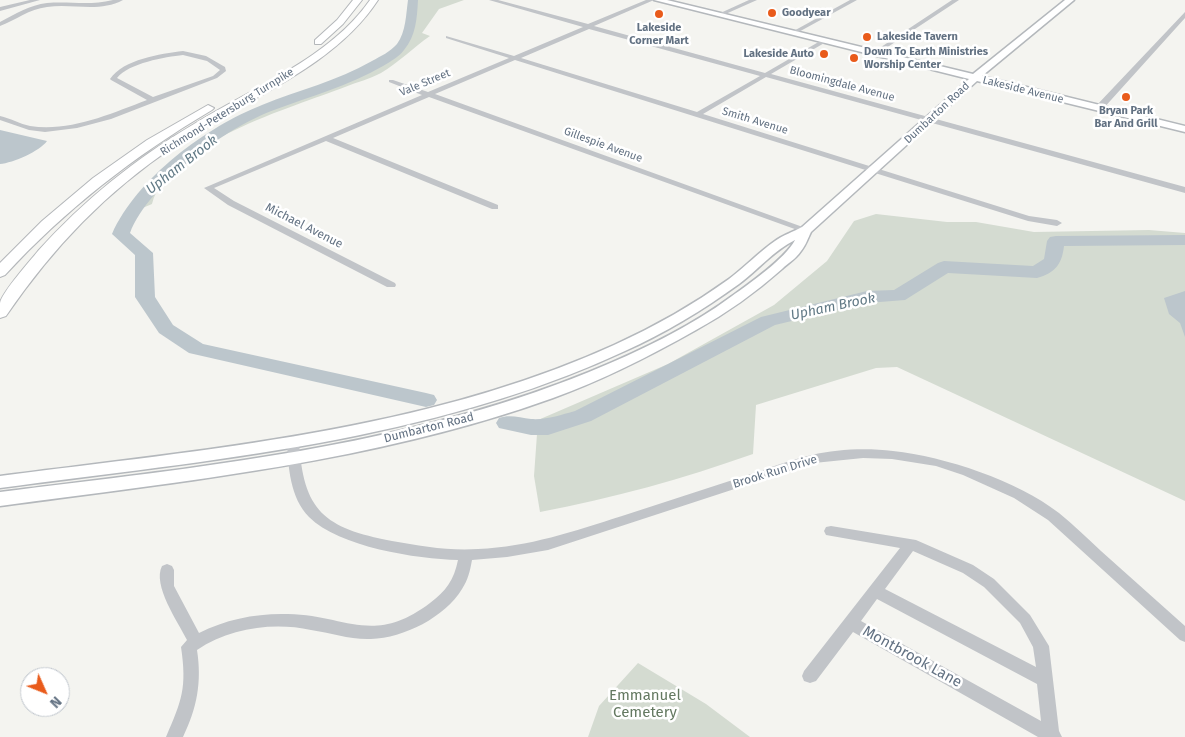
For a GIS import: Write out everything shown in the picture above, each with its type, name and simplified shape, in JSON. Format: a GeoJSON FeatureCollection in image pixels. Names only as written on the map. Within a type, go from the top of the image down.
{"type":"FeatureCollection","features":[{"type":"Feature","properties":{"kind":"highway","name":"Richmond-Petersburg Turnpike"},"geometry":{"type":"LineString","coordinates":[[0,272],[37,232],[100,178],[188,119],[296,58],[340,22],[358,0]]}},
{"type":"Feature","properties":{"kind":"highway","name":"Richmond-Petersburg Turnpike"},"geometry":{"type":"LineString","coordinates":[[0,313],[12,292],[54,242],[94,203],[171,144],[317,56],[348,32],[367,12],[374,0]]}},
{"type":"Feature","properties":{"kind":"main road","name":"Lakeside Avenue"},"geometry":{"type":"LineString","coordinates":[[658,0],[797,31],[824,41],[878,51]]}},
{"type":"Feature","properties":{"kind":"main road","name":"Lakeside Avenue"},"geometry":{"type":"LineString","coordinates":[[678,0],[1101,106],[1185,129]]}},
{"type":"Feature","properties":{"kind":"main road","name":"Dumbarton Road"},"geometry":{"type":"LineString","coordinates":[[0,499],[293,449],[531,384],[601,356],[655,331],[701,304],[734,281],[779,244],[806,230],[875,170],[977,75],[1070,0]]}},
{"type":"Feature","properties":{"kind":"main road","name":"Lakeside Avenue"},"geometry":{"type":"LineString","coordinates":[[1101,106],[1185,123]]}},
{"type":"Feature","properties":{"kind":"main road","name":"Dumbarton Road"},"geometry":{"type":"LineString","coordinates":[[0,482],[293,449]]}},
{"type":"Feature","properties":{"kind":"street"},"geometry":{"type":"LineString","coordinates":[[0,10],[38,0]]}},
{"type":"Feature","properties":{"kind":"street"},"geometry":{"type":"LineString","coordinates":[[0,24],[25,11],[45,6],[96,6],[120,0]]}},
{"type":"Feature","properties":{"kind":"street","name":"Bloomingdale Avenue"},"geometry":{"type":"LineString","coordinates":[[492,0],[1185,190]]}},
{"type":"Feature","properties":{"kind":"street","name":"Vale Street"},"geometry":{"type":"LineString","coordinates":[[209,188],[651,0]]}},
{"type":"Feature","properties":{"kind":"street"},"geometry":{"type":"LineString","coordinates":[[719,15],[754,0]]}},
{"type":"Feature","properties":{"kind":"street"},"geometry":{"type":"LineString","coordinates":[[797,31],[854,0]]}},
{"type":"Feature","properties":{"kind":"street"},"geometry":{"type":"LineString","coordinates":[[878,51],[956,0]]}},
{"type":"Feature","properties":{"kind":"street"},"geometry":{"type":"LineString","coordinates":[[1101,106],[1185,14]]}},
{"type":"Feature","properties":{"kind":"street","name":"Smith Avenue"},"geometry":{"type":"LineString","coordinates":[[448,38],[1028,218],[1057,223]]}},
{"type":"Feature","properties":{"kind":"street"},"geometry":{"type":"LineString","coordinates":[[697,115],[824,41]]}},
{"type":"Feature","properties":{"kind":"street"},"geometry":{"type":"LineString","coordinates":[[0,118],[28,128],[65,128],[102,120],[219,75],[223,72],[223,68],[189,54],[170,54],[118,71],[114,75],[113,79],[153,100]]}},
{"type":"Feature","properties":{"kind":"street","name":"Gillespie Avenue"},"geometry":{"type":"LineString","coordinates":[[391,80],[806,230]]}},
{"type":"Feature","properties":{"kind":"street"},"geometry":{"type":"LineString","coordinates":[[326,138],[496,207]]}},
{"type":"Feature","properties":{"kind":"street","name":"Michael Avenue"},"geometry":{"type":"LineString","coordinates":[[209,188],[231,203],[391,285]]}},
{"type":"Feature","properties":{"kind":"street","name":"Brook Run Drive"},"geometry":{"type":"LineString","coordinates":[[293,449],[295,474],[307,505],[320,520],[331,527],[357,537],[414,550],[466,555],[548,545],[813,459],[864,454],[892,455],[937,462],[968,472],[1004,488],[1065,525],[1185,635]]}},
{"type":"Feature","properties":{"kind":"street"},"geometry":{"type":"LineString","coordinates":[[831,531],[911,544]]}},
{"type":"Feature","properties":{"kind":"street","name":"Montbrook Lane"},"geometry":{"type":"LineString","coordinates":[[911,544],[968,569],[989,583],[1025,619],[1042,646],[1052,736],[851,623],[911,544]]}},
{"type":"Feature","properties":{"kind":"street"},"geometry":{"type":"LineString","coordinates":[[174,737],[192,693],[192,666],[189,646],[196,641],[235,626],[289,620],[372,633],[404,626],[427,613],[456,586],[466,555]]}},
{"type":"Feature","properties":{"kind":"street"},"geometry":{"type":"LineString","coordinates":[[167,570],[167,586],[196,641]]}},
{"type":"Feature","properties":{"kind":"street"},"geometry":{"type":"LineString","coordinates":[[875,592],[1045,680]]}},
{"type":"Feature","properties":{"kind":"street"},"geometry":{"type":"LineString","coordinates":[[810,676],[851,623]]}},
{"type":"Feature","properties":{"kind":"green space"},"geometry":{"type":"Polygon","coordinates":[[[412,0],[464,0],[439,9],[422,33],[430,36],[381,73],[294,105],[235,130],[206,145],[182,163],[163,182],[152,204],[133,212],[139,198],[172,167],[218,133],[269,108],[359,77],[403,48],[409,35],[408,25],[414,14],[412,0]]]}},
{"type":"Feature","properties":{"kind":"green space"},"geometry":{"type":"Polygon","coordinates":[[[876,214],[947,222],[976,222],[1034,232],[1149,230],[1185,233],[1185,501],[897,367],[876,368],[756,405],[753,454],[648,487],[595,501],[540,512],[534,476],[538,420],[668,364],[774,305],[827,261],[854,221],[876,214]]]}},
{"type":"Feature","properties":{"kind":"green space","name":"Emmanuel Cemetery"},"geometry":{"type":"Polygon","coordinates":[[[638,663],[706,704],[750,737],[588,737],[599,706],[638,663]]]}},
{"type":"Feature","properties":{"kind":"shaded area"},"geometry":{"type":"Polygon","coordinates":[[[0,130],[47,141],[39,149],[26,156],[0,164],[0,130]]]}},
{"type":"Feature","properties":{"kind":"shaded area"},"geometry":{"type":"Polygon","coordinates":[[[1185,291],[1185,337],[1180,323],[1169,314],[1164,298],[1185,291]]]}},
{"type":"Feature","properties":{"kind":"waterway","name":"Upham Brook"},"geometry":{"type":"LineString","coordinates":[[413,0],[411,21],[405,41],[396,52],[353,77],[249,116],[205,143],[182,160],[142,198],[128,216],[121,234],[144,253],[145,297],[166,329],[196,349],[426,400]]}},
{"type":"Feature","properties":{"kind":"waterway","name":"Upham Brook"},"geometry":{"type":"LineString","coordinates":[[507,423],[531,427],[548,427],[583,416],[768,321],[867,297],[898,296],[944,267],[1037,272],[1053,261],[1056,241],[1185,240]]}},
{"type":"Feature","properties":{"kind":"place","name":"Goodyear"},"geometry":{"type":"Point","coordinates":[772,13]}},
{"type":"Feature","properties":{"kind":"place","name":"Lakeside Corner Mart"},"geometry":{"type":"Point","coordinates":[659,14]}},
{"type":"Feature","properties":{"kind":"place","name":"Lakeside Tavern"},"geometry":{"type":"Point","coordinates":[867,37]}},
{"type":"Feature","properties":{"kind":"place","name":"Lakeside Auto"},"geometry":{"type":"Point","coordinates":[824,54]}},
{"type":"Feature","properties":{"kind":"place","name":"Down To Earth Ministries Worship Center"},"geometry":{"type":"Point","coordinates":[854,58]}},
{"type":"Feature","properties":{"kind":"place","name":"Bryan Park Bar And Grill"},"geometry":{"type":"Point","coordinates":[1126,97]}}]}
